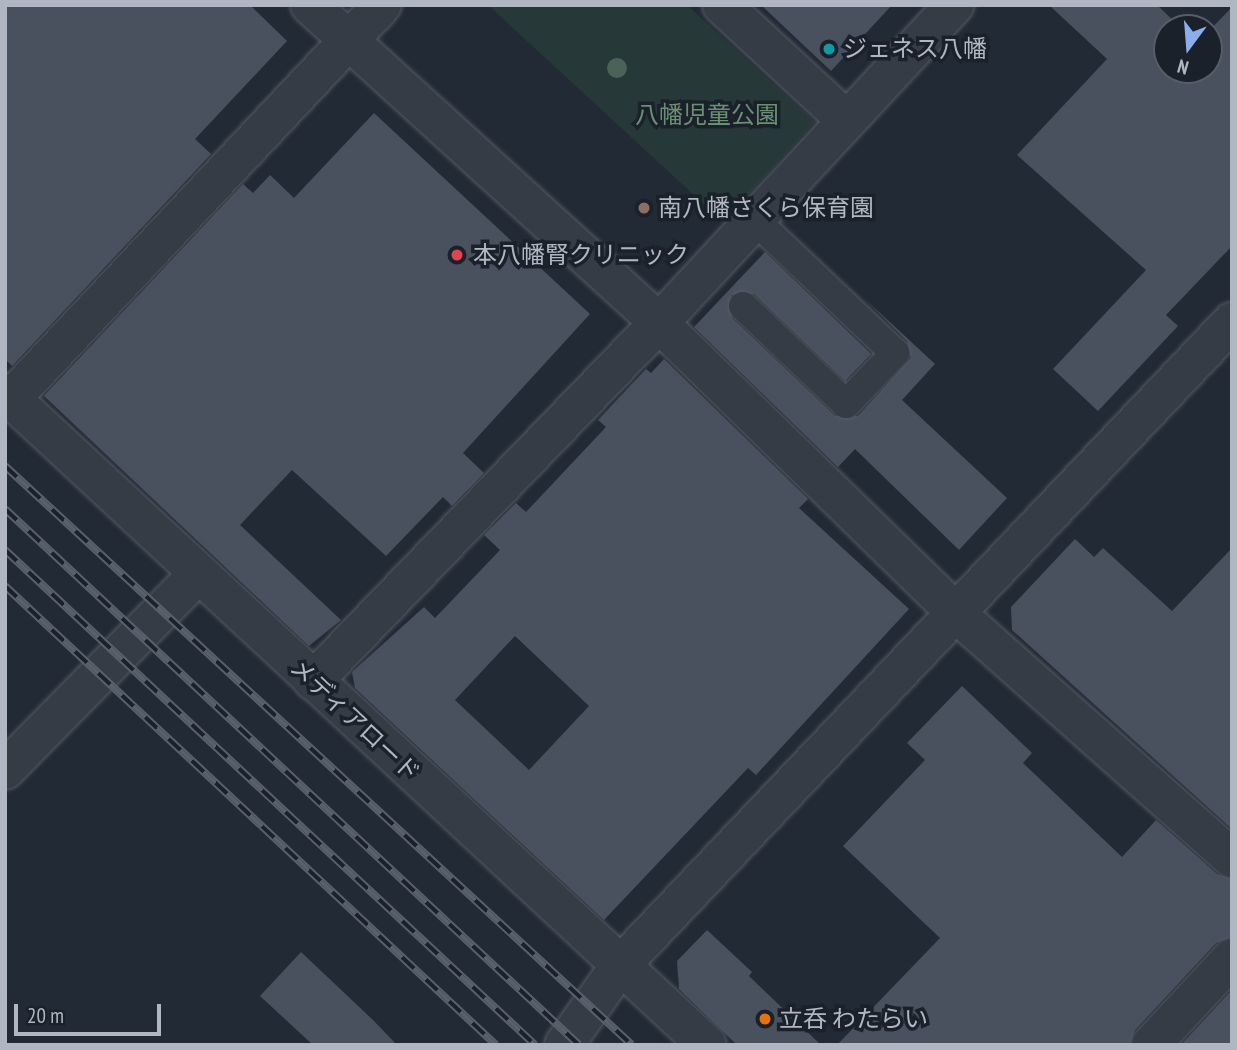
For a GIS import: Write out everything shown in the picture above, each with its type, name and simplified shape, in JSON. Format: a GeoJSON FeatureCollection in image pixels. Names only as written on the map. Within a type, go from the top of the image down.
{"type":"FeatureCollection","features":[{"type":"Feature","properties":{"kind":"street"},"geometry":{"type":"LineString","coordinates":[[310,5],[659,323],[958,615],[1232,858]]}},
{"type":"Feature","properties":{"kind":"street"},"geometry":{"type":"LineString","coordinates":[[8,396],[382,5]]}},
{"type":"Feature","properties":{"kind":"street"},"geometry":{"type":"LineString","coordinates":[[722,5],[846,120]]}},
{"type":"Feature","properties":{"kind":"street"},"geometry":{"type":"LineString","coordinates":[[313,681],[659,323],[954,5]]}},
{"type":"Feature","properties":{"kind":"street"},"geometry":{"type":"LineString","coordinates":[[564,1045],[619,967],[958,615],[1232,322]]}},
{"type":"Feature","properties":{"kind":"street","name":"メディアロード"},"geometry":{"type":"LineString","coordinates":[[8,396],[619,967],[707,1045]]}},
{"type":"Feature","properties":{"kind":"street"},"geometry":{"type":"LineString","coordinates":[[5,771],[198,574]]}},
{"type":"Feature","properties":{"kind":"street"},"geometry":{"type":"LineString","coordinates":[[1150,1045],[1232,958]]}},
{"type":"Feature","properties":{"kind":"lane"},"geometry":{"type":"LineString","coordinates":[[743,306],[846,404],[895,353],[755,220]]}},
{"type":"Feature","properties":{"kind":"green space","name":"八幡児童公園"},"geometry":{"type":"Polygon","coordinates":[[[488,5],[687,5],[815,122],[723,222],[488,5]]]}},
{"type":"Feature","properties":{"kind":"building"},"geometry":{"type":"Polygon","coordinates":[[[5,5],[250,5],[287,41],[195,139],[211,154],[12,366],[5,359],[5,5]]]}},
{"type":"Feature","properties":{"kind":"building","name":"ジェネス八幡"},"geometry":{"type":"Polygon","coordinates":[[[761,5],[892,5],[831,71],[761,5]]]}},
{"type":"Feature","properties":{"kind":"building"},"geometry":{"type":"Polygon","coordinates":[[[1049,5],[1157,5],[1166,14],[1153,14],[1153,84],[1223,84],[1223,16],[1232,7],[1232,246],[1166,315],[1178,326],[1098,411],[1053,369],[1146,270],[1017,155],[1107,59],[1049,5]]]}},
{"type":"Feature","properties":{"kind":"building"},"geometry":{"type":"Polygon","coordinates":[[[374,113],[590,314],[463,453],[484,473],[452,506],[443,497],[386,556],[292,470],[240,525],[341,620],[309,646],[44,396],[243,184],[253,193],[270,175],[294,198],[374,113]]]}},
{"type":"Feature","properties":{"kind":"building"},"geometry":{"type":"Polygon","coordinates":[[[765,252],[871,354],[845,381],[754,294],[731,295],[732,318],[835,416],[858,416],[911,358],[907,341],[866,300],[935,364],[902,400],[1007,498],[959,550],[855,449],[838,467],[694,327],[765,252]]]}},
{"type":"Feature","properties":{"kind":"building"},"geometry":{"type":"Polygon","coordinates":[[[664,359],[808,499],[799,508],[909,609],[756,775],[748,768],[604,920],[355,688],[352,672],[424,607],[435,618],[500,550],[484,535],[516,503],[526,512],[606,427],[598,420],[646,369],[651,373],[664,359]],[[515,636],[455,700],[529,770],[589,706],[515,636]]]}},
{"type":"Feature","properties":{"kind":"building"},"geometry":{"type":"Polygon","coordinates":[[[1075,539],[1094,557],[1103,548],[1172,611],[1232,548],[1232,829],[1012,630],[1011,607],[1075,539]]]}},
{"type":"Feature","properties":{"kind":"building"},"geometry":{"type":"Polygon","coordinates":[[[962,686],[1032,753],[1023,763],[1122,857],[1156,820],[1217,874],[1232,879],[1232,937],[1216,943],[1135,1030],[1130,1045],[837,1045],[940,938],[843,846],[925,760],[907,743],[962,686]]]}},
{"type":"Feature","properties":{"kind":"building"},"geometry":{"type":"Polygon","coordinates":[[[707,930],[752,972],[749,976],[821,1045],[737,1045],[679,989],[677,961],[707,930]]]}},
{"type":"Feature","properties":{"kind":"building"},"geometry":{"type":"Polygon","coordinates":[[[301,952],[397,1045],[313,1045],[260,996],[301,952]]]}},
{"type":"Feature","properties":{"kind":"building"},"geometry":{"type":"Polygon","coordinates":[[[1232,990],[1232,1045],[1181,1045],[1232,990]]]}},
{"type":"Feature","properties":{"kind":"railway"},"geometry":{"type":"LineString","coordinates":[[5,466],[632,1045]]}},
{"type":"Feature","properties":{"kind":"railway"},"geometry":{"type":"LineString","coordinates":[[5,509],[579,1045]]}},
{"type":"Feature","properties":{"kind":"railway"},"geometry":{"type":"LineString","coordinates":[[5,550],[535,1045]]}},
{"type":"Feature","properties":{"kind":"railway"},"geometry":{"type":"LineString","coordinates":[[5,586],[496,1045]]}},
{"type":"Feature","properties":{"kind":"place","name":"ジェネス八幡"},"geometry":{"type":"Point","coordinates":[829,49]}},
{"type":"Feature","properties":{"kind":"place","name":"南八幡さくら保育園"},"geometry":{"type":"Point","coordinates":[644,208]}},
{"type":"Feature","properties":{"kind":"place","name":"本八幡腎クリニック"},"geometry":{"type":"Point","coordinates":[457,255]}},
{"type":"Feature","properties":{"kind":"place","name":"立呑 わたらい"},"geometry":{"type":"Point","coordinates":[765,1019]}}]}
